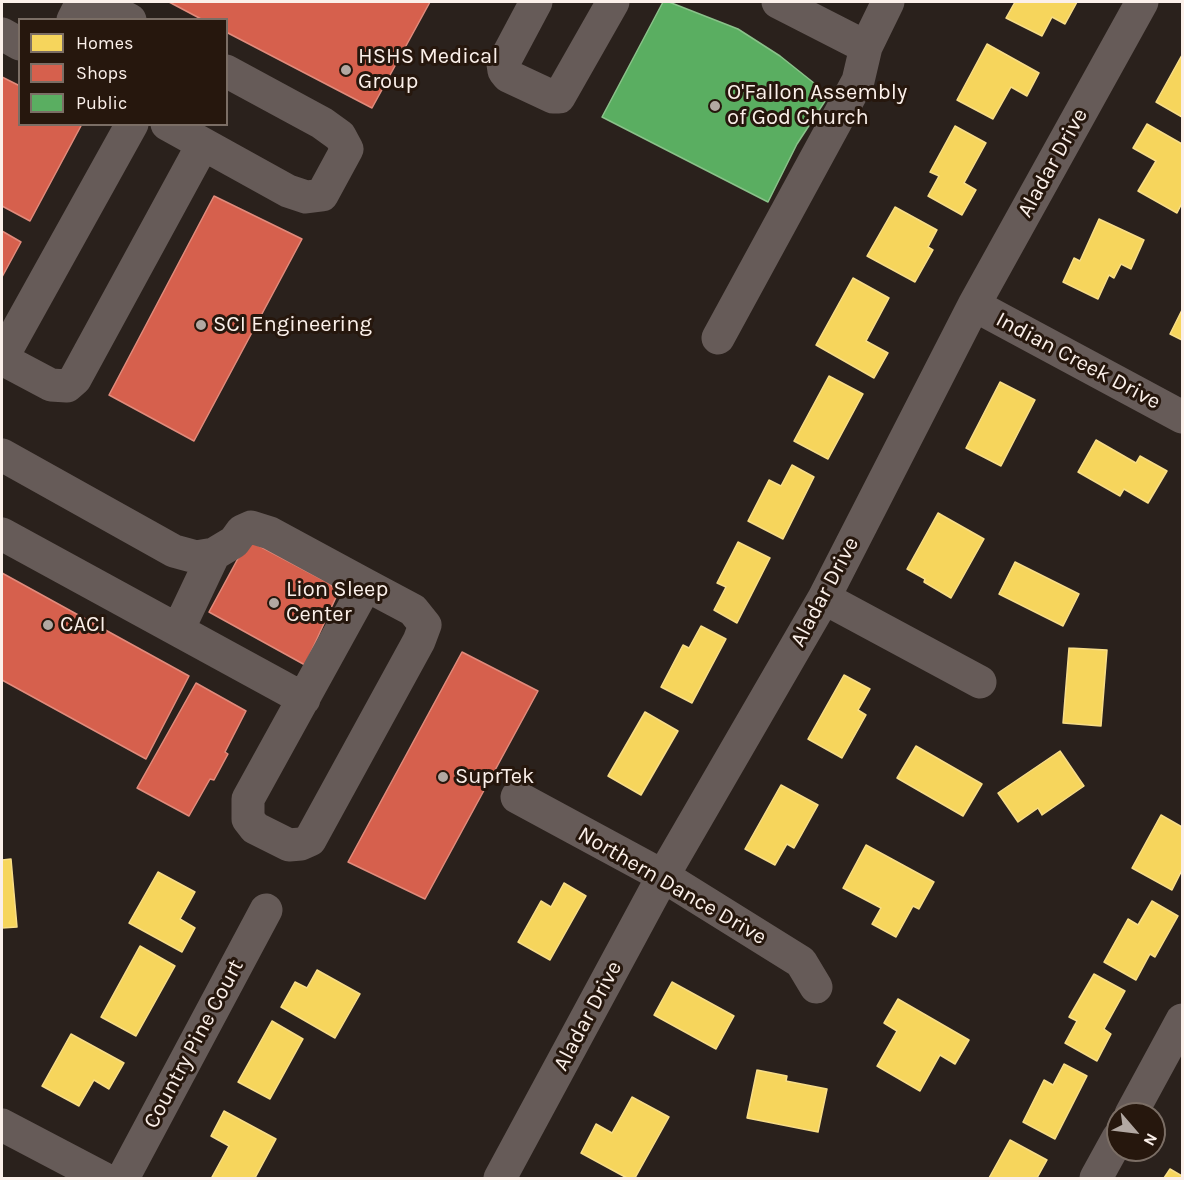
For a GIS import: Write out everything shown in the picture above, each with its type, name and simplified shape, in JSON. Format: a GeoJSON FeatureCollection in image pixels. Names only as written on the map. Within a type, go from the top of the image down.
{"type":"FeatureCollection","features":[{"type":"Feature","properties":{"kind":"street"},"geometry":{"type":"LineString","coordinates":[[74,18],[82,2]]}},
{"type":"Feature","properties":{"kind":"street"},"geometry":{"type":"LineString","coordinates":[[96,2],[126,18]]}},
{"type":"Feature","properties":{"kind":"street"},"geometry":{"type":"LineString","coordinates":[[536,2],[503,64],[504,71],[508,76],[553,98],[559,97],[613,2]]}},
{"type":"Feature","properties":{"kind":"street"},"geometry":{"type":"LineString","coordinates":[[778,2],[866,47]]}},
{"type":"Feature","properties":{"kind":"street"},"geometry":{"type":"LineString","coordinates":[[718,338],[858,81],[866,47],[888,2]]}},
{"type":"Feature","properties":{"kind":"street","name":"Aladar Drive"},"geometry":{"type":"LineString","coordinates":[[500,1179],[663,876],[825,597],[974,304],[1142,2]]}},
{"type":"Feature","properties":{"kind":"street"},"geometry":{"type":"LineString","coordinates":[[2,34],[18,43]]}},
{"type":"Feature","properties":{"kind":"street"},"geometry":{"type":"LineString","coordinates":[[171,126],[288,191],[306,197],[322,195],[347,149],[340,136],[322,123],[228,72]]}},
{"type":"Feature","properties":{"kind":"street"},"geometry":{"type":"LineString","coordinates":[[131,126],[2,359],[51,385],[67,387],[75,379],[203,144]]}},
{"type":"Feature","properties":{"kind":"street","name":"Indian Creek Drive"},"geometry":{"type":"LineString","coordinates":[[974,304],[1182,417]]}},
{"type":"Feature","properties":{"kind":"street"},"geometry":{"type":"LineString","coordinates":[[2,455],[174,551],[196,556],[214,554],[234,542],[242,531],[251,527],[270,533],[413,610],[425,625],[419,641],[310,840],[301,844],[289,845],[255,828],[248,819],[248,799],[366,585]]}},
{"type":"Feature","properties":{"kind":"street"},"geometry":{"type":"LineString","coordinates":[[2,534],[304,699]]}},
{"type":"Feature","properties":{"kind":"street"},"geometry":{"type":"LineString","coordinates":[[178,630],[214,554]]}},
{"type":"Feature","properties":{"kind":"street"},"geometry":{"type":"LineString","coordinates":[[825,597],[980,682]]}},
{"type":"Feature","properties":{"kind":"street","name":"Northern Dance Drive"},"geometry":{"type":"LineString","coordinates":[[517,797],[663,876],[801,962],[816,987]]}},
{"type":"Feature","properties":{"kind":"street","name":"Country Pine Court"},"geometry":{"type":"LineString","coordinates":[[123,1179],[266,910]]}},
{"type":"Feature","properties":{"kind":"street"},"geometry":{"type":"LineString","coordinates":[[1138,1102],[1182,1020]]}},
{"type":"Feature","properties":{"kind":"street"},"geometry":{"type":"LineString","coordinates":[[2,1125],[103,1179]]}},
{"type":"Feature","properties":{"kind":"street"},"geometry":{"type":"LineString","coordinates":[[1096,1179],[1106,1160]]}},
{"type":"Feature","properties":{"kind":"building: Homes"},"geometry":{"type":"Polygon","coordinates":[[[1015,2],[1077,2],[1065,24],[1052,17],[1042,36],[1006,18],[1015,2]]]}},
{"type":"Feature","properties":{"kind":"building: Homes"},"geometry":{"type":"Polygon","coordinates":[[[987,44],[1039,73],[1027,96],[1011,87],[993,119],[957,100],[987,44]]]}},
{"type":"Feature","properties":{"kind":"building: Homes"},"geometry":{"type":"Polygon","coordinates":[[[1182,55],[1182,117],[1156,102],[1182,55]]]}},
{"type":"Feature","properties":{"kind":"building: Homes"},"geometry":{"type":"Polygon","coordinates":[[[1147,124],[1182,144],[1182,203],[1177,213],[1138,191],[1156,161],[1133,148],[1147,124]]]}},
{"type":"Feature","properties":{"kind":"building: Homes"},"geometry":{"type":"Polygon","coordinates":[[[955,126],[986,143],[964,183],[976,190],[962,215],[928,196],[939,176],[930,172],[955,126]]]}},
{"type":"Feature","properties":{"kind":"building: Homes"},"geometry":{"type":"Polygon","coordinates":[[[895,207],[937,230],[928,247],[933,250],[915,282],[867,256],[895,207]]]}},
{"type":"Feature","properties":{"kind":"building: Homes"},"geometry":{"type":"Polygon","coordinates":[[[1099,219],[1144,240],[1131,269],[1121,264],[1114,278],[1109,275],[1098,299],[1063,282],[1074,258],[1080,261],[1099,219]]]}},
{"type":"Feature","properties":{"kind":"building: Homes"},"geometry":{"type":"Polygon","coordinates":[[[853,278],[889,298],[866,341],[888,353],[874,378],[816,345],[853,278]]]}},
{"type":"Feature","properties":{"kind":"building: Homes"},"geometry":{"type":"Polygon","coordinates":[[[1182,310],[1182,340],[1170,334],[1182,310]]]}},
{"type":"Feature","properties":{"kind":"building: Homes"},"geometry":{"type":"Polygon","coordinates":[[[829,376],[863,394],[828,459],[794,441],[829,376]]]}},
{"type":"Feature","properties":{"kind":"building: Homes"},"geometry":{"type":"Polygon","coordinates":[[[1000,382],[1035,400],[1001,466],[966,448],[1000,382]]]}},
{"type":"Feature","properties":{"kind":"building: Homes"},"geometry":{"type":"Polygon","coordinates":[[[1096,440],[1136,463],[1140,456],[1167,471],[1148,503],[1124,489],[1120,496],[1078,472],[1096,440]]]}},
{"type":"Feature","properties":{"kind":"building: Homes"},"geometry":{"type":"Polygon","coordinates":[[[792,465],[814,477],[783,539],[748,521],[769,480],[781,486],[792,465]]]}},
{"type":"Feature","properties":{"kind":"building: Homes"},"geometry":{"type":"Polygon","coordinates":[[[938,513],[984,539],[951,598],[907,569],[938,513]]]}},
{"type":"Feature","properties":{"kind":"building: Homes"},"geometry":{"type":"Polygon","coordinates":[[[738,542],[770,558],[737,623],[714,610],[726,587],[717,583],[738,542]]]}},
{"type":"Feature","properties":{"kind":"building: Homes"},"geometry":{"type":"Polygon","coordinates":[[[1015,562],[1079,594],[1063,626],[999,594],[1015,562]]]}},
{"type":"Feature","properties":{"kind":"building: Homes"},"geometry":{"type":"Polygon","coordinates":[[[701,626],[726,639],[692,703],[661,687],[683,645],[689,648],[701,626]]]}},
{"type":"Feature","properties":{"kind":"building: Homes"},"geometry":{"type":"Polygon","coordinates":[[[1069,648],[1107,650],[1101,726],[1063,723],[1069,648]]]}},
{"type":"Feature","properties":{"kind":"building: Homes"},"geometry":{"type":"Polygon","coordinates":[[[844,675],[870,689],[858,710],[866,715],[842,758],[808,739],[844,675]]]}},
{"type":"Feature","properties":{"kind":"building: Homes"},"geometry":{"type":"Polygon","coordinates":[[[645,712],[678,731],[641,795],[608,776],[645,712]]]}},
{"type":"Feature","properties":{"kind":"building: Homes"},"geometry":{"type":"Polygon","coordinates":[[[916,746],[982,784],[963,816],[897,778],[916,746]]]}},
{"type":"Feature","properties":{"kind":"building: Homes"},"geometry":{"type":"Polygon","coordinates":[[[1060,751],[1084,786],[1042,815],[1038,808],[1018,822],[998,793],[1060,751]]]}},
{"type":"Feature","properties":{"kind":"building: Homes"},"geometry":{"type":"Polygon","coordinates":[[[781,785],[818,805],[794,848],[787,844],[775,865],[745,849],[781,785]]]}},
{"type":"Feature","properties":{"kind":"building: Homes"},"geometry":{"type":"Polygon","coordinates":[[[1161,815],[1182,827],[1182,870],[1172,890],[1132,868],[1161,815]]]}},
{"type":"Feature","properties":{"kind":"building: Homes"},"geometry":{"type":"Polygon","coordinates":[[[866,845],[934,882],[919,909],[913,906],[896,937],[872,924],[881,908],[843,888],[866,845]]]}},
{"type":"Feature","properties":{"kind":"building: Homes"},"geometry":{"type":"Polygon","coordinates":[[[11,859],[17,927],[2,928],[2,860],[11,859]]]}},
{"type":"Feature","properties":{"kind":"building: Homes"},"geometry":{"type":"Polygon","coordinates":[[[158,872],[195,892],[180,919],[195,928],[182,952],[129,923],[158,872]]]}},
{"type":"Feature","properties":{"kind":"building: Homes"},"geometry":{"type":"Polygon","coordinates":[[[564,883],[586,896],[550,960],[518,942],[541,901],[551,907],[564,883]]]}},
{"type":"Feature","properties":{"kind":"building: Homes"},"geometry":{"type":"Polygon","coordinates":[[[1152,901],[1178,916],[1155,957],[1150,954],[1136,980],[1104,962],[1128,919],[1138,925],[1152,901]]]}},
{"type":"Feature","properties":{"kind":"building: Homes"},"geometry":{"type":"Polygon","coordinates":[[[140,946],[175,966],[136,1036],[101,1017],[140,946]]]}},
{"type":"Feature","properties":{"kind":"building: Homes"},"geometry":{"type":"Polygon","coordinates":[[[317,970],[360,994],[335,1038],[281,1007],[295,982],[307,988],[317,970]]]}},
{"type":"Feature","properties":{"kind":"building: Homes"},"geometry":{"type":"Polygon","coordinates":[[[1094,974],[1125,991],[1104,1029],[1111,1034],[1097,1061],[1065,1043],[1077,1021],[1069,1017],[1094,974]]]}},
{"type":"Feature","properties":{"kind":"building: Homes"},"geometry":{"type":"Polygon","coordinates":[[[672,982],[734,1016],[716,1049],[654,1015],[672,982]]]}},
{"type":"Feature","properties":{"kind":"building: Homes"},"geometry":{"type":"Polygon","coordinates":[[[898,999],[969,1040],[955,1064],[940,1055],[920,1091],[877,1066],[897,1031],[884,1023],[898,999]]]}},
{"type":"Feature","properties":{"kind":"building: Homes"},"geometry":{"type":"Polygon","coordinates":[[[272,1021],[303,1039],[270,1099],[238,1082],[272,1021]]]}},
{"type":"Feature","properties":{"kind":"building: Homes"},"geometry":{"type":"Polygon","coordinates":[[[71,1034],[124,1063],[109,1089],[94,1080],[79,1106],[42,1086],[71,1034]]]}},
{"type":"Feature","properties":{"kind":"building: Homes"},"geometry":{"type":"Polygon","coordinates":[[[1064,1064],[1087,1076],[1055,1139],[1023,1122],[1044,1080],[1053,1085],[1064,1064]]]}},
{"type":"Feature","properties":{"kind":"building: Homes"},"geometry":{"type":"Polygon","coordinates":[[[757,1070],[787,1076],[786,1081],[827,1089],[818,1132],[747,1118],[757,1070]]]}},
{"type":"Feature","properties":{"kind":"building: Homes"},"geometry":{"type":"Polygon","coordinates":[[[632,1097],[669,1117],[635,1178],[627,1178],[581,1153],[596,1124],[612,1133],[632,1097]]]}},
{"type":"Feature","properties":{"kind":"building: Homes"},"geometry":{"type":"Polygon","coordinates":[[[224,1111],[276,1139],[255,1178],[212,1177],[229,1146],[211,1136],[224,1111]]]}},
{"type":"Feature","properties":{"kind":"building: Homes"},"geometry":{"type":"Polygon","coordinates":[[[1010,1140],[1047,1160],[1037,1178],[989,1178],[1010,1140]]]}},
{"type":"Feature","properties":{"kind":"building: Homes"},"geometry":{"type":"Polygon","coordinates":[[[1170,1169],[1182,1176],[1182,1178],[1164,1178],[1170,1169]]]}},
{"type":"Feature","properties":{"kind":"building: Shops","name":"HSHS Medical Group"},"geometry":{"type":"Polygon","coordinates":[[[169,2],[430,2],[372,108],[228,33],[228,18],[199,18],[169,2]]]}},
{"type":"Feature","properties":{"kind":"building: Shops"},"geometry":{"type":"Polygon","coordinates":[[[2,77],[18,85],[18,126],[81,126],[30,221],[2,206],[2,77]]]}},
{"type":"Feature","properties":{"kind":"building: Shops","name":"SCI Engineering"},"geometry":{"type":"Polygon","coordinates":[[[214,196],[302,239],[194,441],[109,395],[214,196]]]}},
{"type":"Feature","properties":{"kind":"building: Shops"},"geometry":{"type":"Polygon","coordinates":[[[2,231],[21,242],[2,277],[2,231]]]}},
{"type":"Feature","properties":{"kind":"building: Shops","name":"Lion Sleep Center"},"geometry":{"type":"Polygon","coordinates":[[[248,540],[329,583],[338,593],[305,665],[209,612],[248,540]]]}},
{"type":"Feature","properties":{"kind":"building: Shops","name":"CACI"},"geometry":{"type":"Polygon","coordinates":[[[2,573],[189,676],[146,759],[2,680],[2,573]]]}},
{"type":"Feature","properties":{"kind":"building: Shops","name":"SuprTek"},"geometry":{"type":"Polygon","coordinates":[[[462,652],[538,691],[425,899],[348,862],[462,652]]]}},
{"type":"Feature","properties":{"kind":"building: Shops"},"geometry":{"type":"Polygon","coordinates":[[[196,683],[246,711],[225,752],[228,754],[214,780],[210,779],[189,816],[137,788],[196,683]]]}},
{"type":"Feature","properties":{"kind":"building: Public","name":"O'Fallon Assembly of God Church"},"geometry":{"type":"Polygon","coordinates":[[[663,2],[669,2],[738,29],[780,56],[829,95],[797,144],[768,202],[602,117],[663,2]]]}},
{"type":"Feature","properties":{"kind":"place","name":"HSHS Medical Group"},"geometry":{"type":"Point","coordinates":[346,70]}},
{"type":"Feature","properties":{"kind":"place","name":"O'Fallon Assembly of God Church"},"geometry":{"type":"Point","coordinates":[715,106]}},
{"type":"Feature","properties":{"kind":"place","name":"SCI Engineering"},"geometry":{"type":"Point","coordinates":[201,325]}},
{"type":"Feature","properties":{"kind":"place","name":"Lion Sleep Center"},"geometry":{"type":"Point","coordinates":[274,603]}},
{"type":"Feature","properties":{"kind":"place","name":"CACI"},"geometry":{"type":"Point","coordinates":[48,625]}},
{"type":"Feature","properties":{"kind":"place","name":"SuprTek"},"geometry":{"type":"Point","coordinates":[443,777]}}]}
